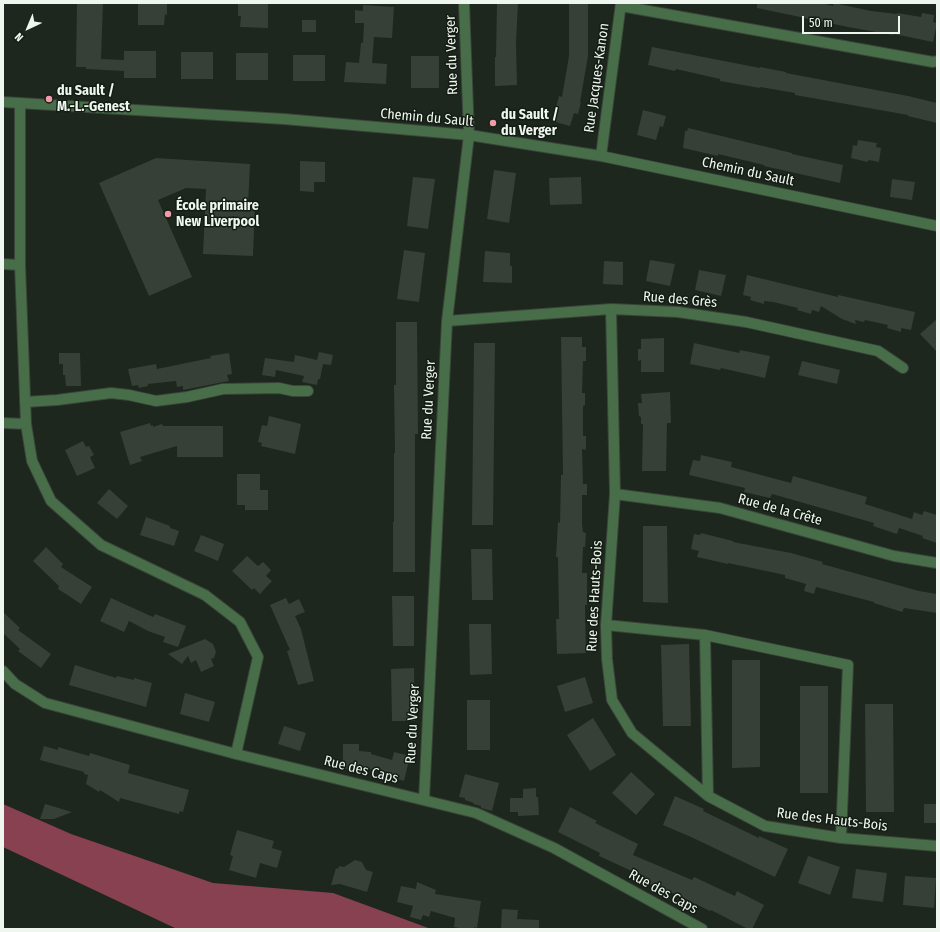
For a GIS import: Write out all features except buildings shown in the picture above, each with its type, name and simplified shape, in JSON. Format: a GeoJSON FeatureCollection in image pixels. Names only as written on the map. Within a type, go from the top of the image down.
{"type":"FeatureCollection","features":[{"type":"Feature","properties":{"kind":"street","name":"Rue du Verger"},"geometry":{"type":"LineString","coordinates":[[424,800],[447,321],[469,135],[464,3]]}},
{"type":"Feature","properties":{"kind":"street"},"geometry":{"type":"LineString","coordinates":[[621,4],[933,62],[937,61]]}},
{"type":"Feature","properties":{"kind":"street","name":"Rue Jacques-Kanon"},"geometry":{"type":"LineString","coordinates":[[601,156],[621,4]]}},
{"type":"Feature","properties":{"kind":"street","name":"Chemin du Sault"},"geometry":{"type":"LineString","coordinates":[[3,102],[284,119],[469,135],[601,156],[937,226]]}},
{"type":"Feature","properties":{"kind":"street"},"geometry":{"type":"LineString","coordinates":[[20,103],[20,265],[26,424],[32,461],[51,500],[101,545],[205,595],[240,622],[258,658],[236,754]]}},
{"type":"Feature","properties":{"kind":"street"},"geometry":{"type":"LineString","coordinates":[[3,264],[20,265]]}},
{"type":"Feature","properties":{"kind":"street","name":"Rue des Grès"},"geometry":{"type":"LineString","coordinates":[[447,321],[611,309],[678,312],[746,322],[878,351],[903,368]]}},
{"type":"Feature","properties":{"kind":"street","name":"Rue des Hauts-Bois"},"geometry":{"type":"LineString","coordinates":[[611,309],[615,494],[606,625],[606,659],[612,700],[632,733],[708,796],[765,826],[841,838],[937,846]]}},
{"type":"Feature","properties":{"kind":"street"},"geometry":{"type":"LineString","coordinates":[[25,402],[111,394],[129,395],[156,401],[187,397],[223,389],[279,388],[293,391],[308,391]]}},
{"type":"Feature","properties":{"kind":"street"},"geometry":{"type":"LineString","coordinates":[[3,423],[26,424]]}},
{"type":"Feature","properties":{"kind":"street","name":"Rue de la Crête"},"geometry":{"type":"LineString","coordinates":[[615,494],[720,508],[894,556],[937,563]]}},
{"type":"Feature","properties":{"kind":"street"},"geometry":{"type":"LineString","coordinates":[[606,625],[705,635],[848,665],[841,838]]}},
{"type":"Feature","properties":{"kind":"street"},"geometry":{"type":"LineString","coordinates":[[705,635],[708,796]]}},
{"type":"Feature","properties":{"kind":"street","name":"Rue des Caps"},"geometry":{"type":"LineString","coordinates":[[3,671],[15,684],[45,703],[236,754],[476,813],[554,848],[702,929]]}},
{"type":"Feature","properties":{"kind":"shaded area"},"geometry":{"type":"Polygon","coordinates":[[[3,804],[71,834],[213,883],[333,893],[431,929],[177,929],[3,847],[3,804]]]}},
{"type":"Feature","properties":{"kind":"place","name":"du Sault / M.-L.-Genest"},"geometry":{"type":"Point","coordinates":[49,99]}},
{"type":"Feature","properties":{"kind":"place","name":"du Sault / du Verger"},"geometry":{"type":"Point","coordinates":[493,123]}},
{"type":"Feature","properties":{"kind":"place","name":"École primaire New Liverpool"},"geometry":{"type":"Point","coordinates":[168,214]}}]}
